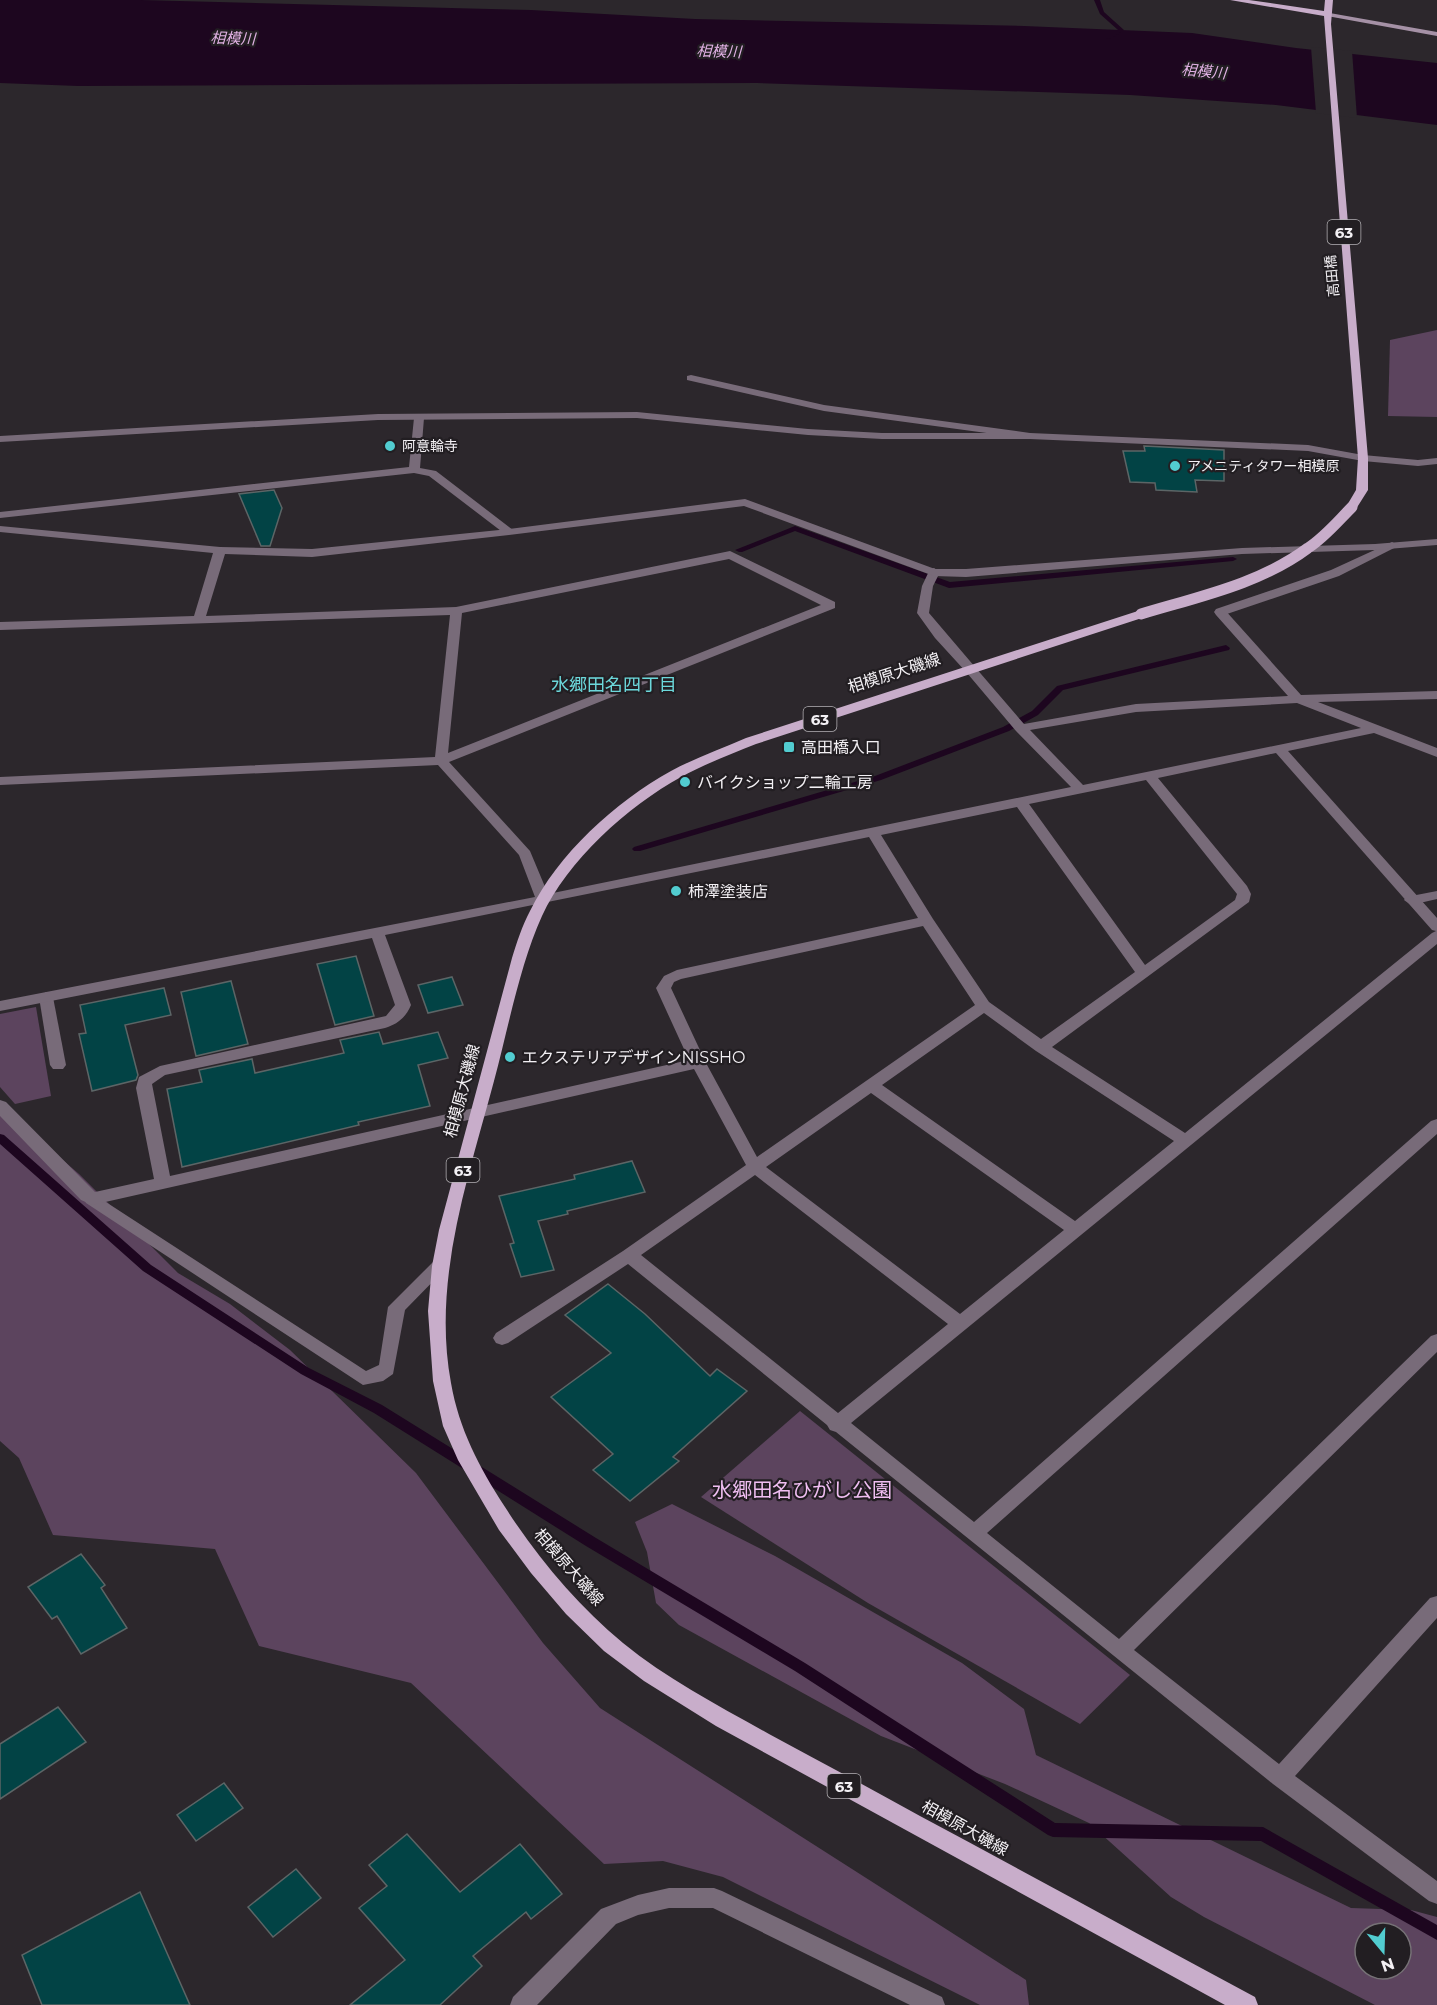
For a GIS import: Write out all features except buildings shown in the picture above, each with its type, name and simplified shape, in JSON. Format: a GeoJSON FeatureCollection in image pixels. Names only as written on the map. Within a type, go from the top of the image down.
{"type":"FeatureCollection","features":[{"type":"Feature","properties":{"kind":"main road"},"geometry":{"type":"LineString","coordinates":[[1234,0],[1437,34]]}},
{"type":"Feature","properties":{"kind":"main road","name":"高田橋"},"geometry":{"type":"LineString","coordinates":[[1329,0],[1327,17],[1363,458]]}},
{"type":"Feature","properties":{"kind":"main road","name":"相模原大磯線"},"geometry":{"type":"LineString","coordinates":[[1247,2005],[723,1719],[646,1671],[611,1645],[534,1563],[491,1503],[460,1447],[444,1389],[440,1362],[437,1330],[440,1266],[477,1114],[534,917],[543,899],[579,852],[604,827],[652,788],[751,741],[1210,592],[1279,565],[1304,552],[1328,532],[1352,507],[1362,490],[1363,458]]}},
{"type":"Feature","properties":{"kind":"street"},"geometry":{"type":"LineString","coordinates":[[691,378],[824,408],[1030,436]]}},
{"type":"Feature","properties":{"kind":"street"},"geometry":{"type":"LineString","coordinates":[[0,440],[367,417],[637,415],[819,433],[882,436],[1030,436],[1308,448],[1363,458],[1418,463],[1437,461]]}},
{"type":"Feature","properties":{"kind":"street"},"geometry":{"type":"LineString","coordinates":[[414,470],[419,418]]}},
{"type":"Feature","properties":{"kind":"street"},"geometry":{"type":"LineString","coordinates":[[0,515],[414,470],[432,473],[509,532]]}},
{"type":"Feature","properties":{"kind":"street"},"geometry":{"type":"LineString","coordinates":[[0,529],[220,550],[312,553],[509,532],[745,502],[931,578],[966,573],[1242,551],[1437,542]]}},
{"type":"Feature","properties":{"kind":"street"},"geometry":{"type":"LineString","coordinates":[[1392,545],[1335,573],[1220,612],[1298,699],[1437,753]]}},
{"type":"Feature","properties":{"kind":"street"},"geometry":{"type":"LineString","coordinates":[[199,618],[220,550]]}},
{"type":"Feature","properties":{"kind":"street"},"geometry":{"type":"LineString","coordinates":[[0,626],[456,611],[730,555],[831,605],[441,761],[0,781]]}},
{"type":"Feature","properties":{"kind":"street"},"geometry":{"type":"LineString","coordinates":[[931,578],[923,613],[939,635],[1021,728],[1080,789]]}},
{"type":"Feature","properties":{"kind":"street"},"geometry":{"type":"LineString","coordinates":[[456,611],[441,761],[525,854],[543,899]]}},
{"type":"Feature","properties":{"kind":"street"},"geometry":{"type":"LineString","coordinates":[[1021,728],[1136,708],[1298,699],[1437,695]]}},
{"type":"Feature","properties":{"kind":"street"},"geometry":{"type":"LineString","coordinates":[[0,1006],[543,899],[1375,729]]}},
{"type":"Feature","properties":{"kind":"street"},"geometry":{"type":"LineString","coordinates":[[1280,750],[1437,927]]}},
{"type":"Feature","properties":{"kind":"street"},"geometry":{"type":"LineString","coordinates":[[1041,1047],[1242,902],[1244,898],[1242,889],[1149,775]]}},
{"type":"Feature","properties":{"kind":"street"},"geometry":{"type":"LineString","coordinates":[[1020,801],[1143,972]]}},
{"type":"Feature","properties":{"kind":"street"},"geometry":{"type":"LineString","coordinates":[[872,832],[927,921],[984,1006],[1041,1047],[1186,1141]]}},
{"type":"Feature","properties":{"kind":"street"},"geometry":{"type":"LineString","coordinates":[[1411,900],[1437,895]]}},
{"type":"Feature","properties":{"kind":"street"},"geometry":{"type":"LineString","coordinates":[[927,921],[669,979],[663,988],[698,1063],[755,1167],[961,1324]]}},
{"type":"Feature","properties":{"kind":"street"},"geometry":{"type":"LineString","coordinates":[[163,1182],[144,1088],[145,1081],[160,1071],[385,1023],[394,1019],[402,1005],[377,932]]}},
{"type":"Feature","properties":{"kind":"street"},"geometry":{"type":"LineString","coordinates":[[837,1425],[1437,936]]}},
{"type":"Feature","properties":{"kind":"street"},"geometry":{"type":"LineString","coordinates":[[46,997],[58,1065]]}},
{"type":"Feature","properties":{"kind":"street"},"geometry":{"type":"LineString","coordinates":[[502,1338],[629,1255],[984,1006]]}},
{"type":"Feature","properties":{"kind":"street"},"geometry":{"type":"LineString","coordinates":[[89,1197],[477,1114],[698,1063]]}},
{"type":"Feature","properties":{"kind":"street"},"geometry":{"type":"LineString","coordinates":[[871,1085],[1076,1230]]}},
{"type":"Feature","properties":{"kind":"street"},"geometry":{"type":"LineString","coordinates":[[0,1106],[89,1197],[363,1378],[377,1376],[387,1369],[397,1307],[440,1266]]}},
{"type":"Feature","properties":{"kind":"street"},"geometry":{"type":"LineString","coordinates":[[974,1533],[1437,1125]]}},
{"type":"Feature","properties":{"kind":"street"},"geometry":{"type":"LineString","coordinates":[[629,1255],[1120,1652],[1280,1777],[1437,1894]]}},
{"type":"Feature","properties":{"kind":"street"},"geometry":{"type":"LineString","coordinates":[[1120,1652],[1437,1341]]}},
{"type":"Feature","properties":{"kind":"street"},"geometry":{"type":"LineString","coordinates":[[1280,1777],[1437,1604]]}},
{"type":"Feature","properties":{"kind":"street"},"geometry":{"type":"LineString","coordinates":[[521,2005],[609,1916],[638,1905],[669,1898],[692,1896],[714,1898],[933,2005]]}},
{"type":"Feature","properties":{"kind":"green space"},"geometry":{"type":"Polygon","coordinates":[[[1437,330],[1437,417],[1388,416],[1390,340],[1437,330]]]}},
{"type":"Feature","properties":{"kind":"green space"},"geometry":{"type":"Polygon","coordinates":[[[36,1007],[51,1096],[15,1104],[0,1087],[0,1014],[36,1007]]]}},
{"type":"Feature","properties":{"kind":"green space"},"geometry":{"type":"Polygon","coordinates":[[[0,1106],[79,1174],[178,1273],[230,1304],[290,1350],[416,1473],[543,1643],[600,1708],[1026,1980],[1029,2005],[980,2005],[723,1877],[663,1861],[604,1864],[411,1683],[259,1646],[215,1549],[53,1535],[19,1458],[0,1441],[0,1106]]]}},
{"type":"Feature","properties":{"kind":"green space","name":"水郷田名ひがし公園"},"geometry":{"type":"Polygon","coordinates":[[[800,1411],[1130,1675],[1080,1724],[868,1603],[701,1497],[800,1411]]]}},
{"type":"Feature","properties":{"kind":"green space"},"geometry":{"type":"Polygon","coordinates":[[[672,1504],[775,1556],[962,1663],[1024,1709],[1036,1755],[1351,1908],[1411,1910],[1437,1917],[1437,2005],[1375,2005],[1204,1917],[1171,1897],[1089,1823],[1005,1784],[881,1736],[679,1625],[656,1603],[647,1552],[635,1522],[672,1504]]]}},
{"type":"Feature","properties":{"kind":"water","name":"相模川"},"geometry":{"type":"Polygon","coordinates":[[[0,0],[141,0],[531,10],[695,19],[1024,26],[1192,33],[1296,48],[1437,63],[1437,125],[1276,105],[1130,95],[757,83],[78,86],[0,83],[0,0]]]}},
{"type":"Feature","properties":{"kind":"pier"},"geometry":{"type":"Polygon","coordinates":[[[1311,47],[1352,51],[1357,118],[1316,113],[1311,47]]]}},
{"type":"Feature","properties":{"kind":"waterway"},"geometry":{"type":"LineString","coordinates":[[1097,0],[1102,13],[1121,30],[1109,38]]}},
{"type":"Feature","properties":{"kind":"waterway"},"geometry":{"type":"LineString","coordinates":[[739,550],[795,528],[949,585],[1233,559]]}},
{"type":"Feature","properties":{"kind":"waterway"},"geometry":{"type":"LineString","coordinates":[[637,849],[878,778],[1006,729],[1035,713],[1060,688],[1226,648]]}},
{"type":"Feature","properties":{"kind":"waterway"},"geometry":{"type":"LineString","coordinates":[[0,1138],[147,1268],[305,1371],[378,1409],[591,1542],[800,1667],[1053,1830],[1263,1834],[1437,1933]]}},
{"type":"Feature","properties":{"kind":"place","name":"阿意輪寺"},"geometry":{"type":"Point","coordinates":[390,446]}},
{"type":"Feature","properties":{"kind":"place","name":"アメニティタワー相模原"},"geometry":{"type":"Point","coordinates":[1175,466]}},
{"type":"Feature","properties":{"kind":"place","name":"高田橋入口"},"geometry":{"type":"Point","coordinates":[789,747]}},
{"type":"Feature","properties":{"kind":"place","name":"バイクショップ二輪工房"},"geometry":{"type":"Point","coordinates":[685,782]}},
{"type":"Feature","properties":{"kind":"place","name":"柿澤塗装店"},"geometry":{"type":"Point","coordinates":[676,891]}},
{"type":"Feature","properties":{"kind":"place","name":"エクステリアデザインNISSHO"},"geometry":{"type":"Point","coordinates":[510,1057]}},
{"type":"Feature","properties":{"kind":"district","name":"水郷田名四丁目"},"geometry":{"type":"Point","coordinates":[614,685]}}]}
